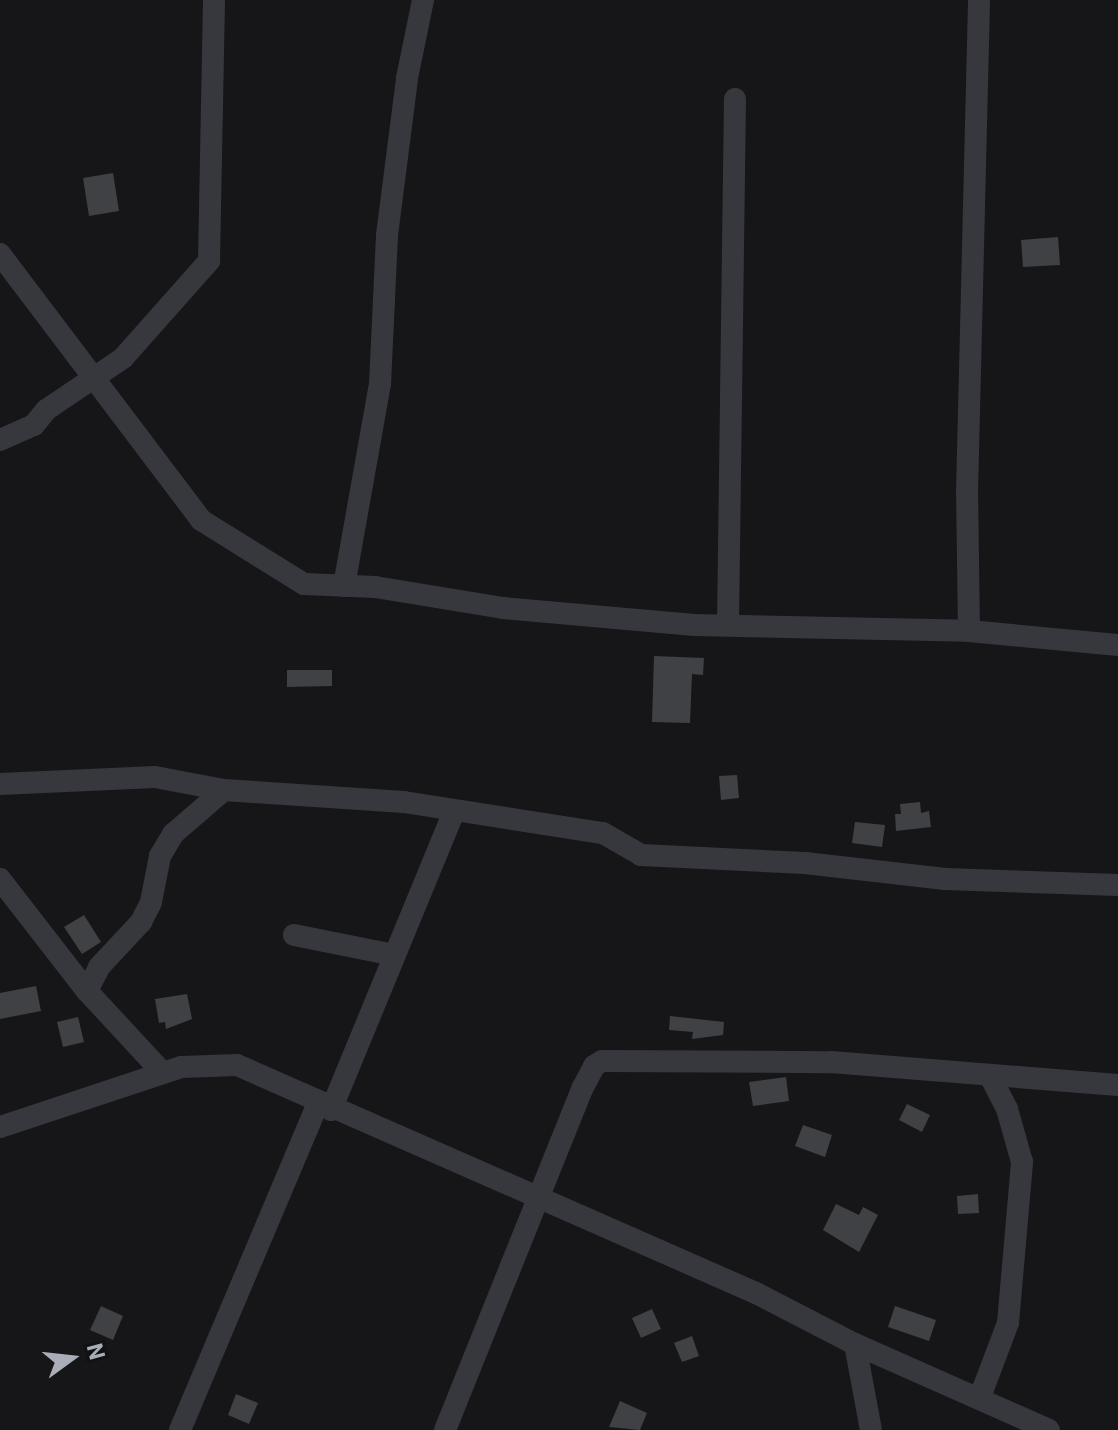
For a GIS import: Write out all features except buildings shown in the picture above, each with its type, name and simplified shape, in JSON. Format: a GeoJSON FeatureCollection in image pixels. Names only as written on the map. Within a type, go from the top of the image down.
{"type":"FeatureCollection","features":[{"type":"Feature","properties":{"kind":"street"},"geometry":{"type":"LineString","coordinates":[[0,440],[34,425],[46,410],[98,379],[123,358],[209,261],[214,0]]}},
{"type":"Feature","properties":{"kind":"street"},"geometry":{"type":"LineString","coordinates":[[344,586],[380,384],[387,235],[423,0]]}},
{"type":"Feature","properties":{"kind":"street"},"geometry":{"type":"LineString","coordinates":[[969,631],[967,493],[979,0]]}},
{"type":"Feature","properties":{"kind":"street"},"geometry":{"type":"LineString","coordinates":[[728,625],[735,99]]}},
{"type":"Feature","properties":{"kind":"street"},"geometry":{"type":"LineString","coordinates":[[0,254],[208,526],[304,584],[416,592],[517,609],[728,625],[969,631],[1118,645]]}},
{"type":"Feature","properties":{"kind":"street"},"geometry":{"type":"LineString","coordinates":[[0,784],[128,776],[224,790],[404,802],[603,833],[641,855],[805,863],[945,879],[1118,885]]}},
{"type":"Feature","properties":{"kind":"street"},"geometry":{"type":"LineString","coordinates":[[87,991],[99,967],[141,922],[151,902],[160,856],[173,834],[224,790]]}},
{"type":"Feature","properties":{"kind":"street"},"geometry":{"type":"LineString","coordinates":[[180,1430],[394,955],[454,812]]}},
{"type":"Feature","properties":{"kind":"street"},"geometry":{"type":"LineString","coordinates":[[0,879],[87,991],[162,1072]]}},
{"type":"Feature","properties":{"kind":"street"},"geometry":{"type":"LineString","coordinates":[[294,935],[394,955]]}},
{"type":"Feature","properties":{"kind":"street"},"geometry":{"type":"LineString","coordinates":[[445,1430],[582,1089],[594,1066],[602,1061],[831,1062],[1118,1085]]}},
{"type":"Feature","properties":{"kind":"street"},"geometry":{"type":"LineString","coordinates":[[0,1127],[162,1072],[237,1065],[324,1107],[756,1293],[855,1344],[1049,1430]]}},
{"type":"Feature","properties":{"kind":"street"},"geometry":{"type":"LineString","coordinates":[[980,1397],[1008,1323],[1022,1162],[1007,1109],[990,1075]]}},
{"type":"Feature","properties":{"kind":"street"},"geometry":{"type":"LineString","coordinates":[[1007,1109],[1025,1078]]}},
{"type":"Feature","properties":{"kind":"street"},"geometry":{"type":"LineString","coordinates":[[855,1344],[871,1430]]}}]}
